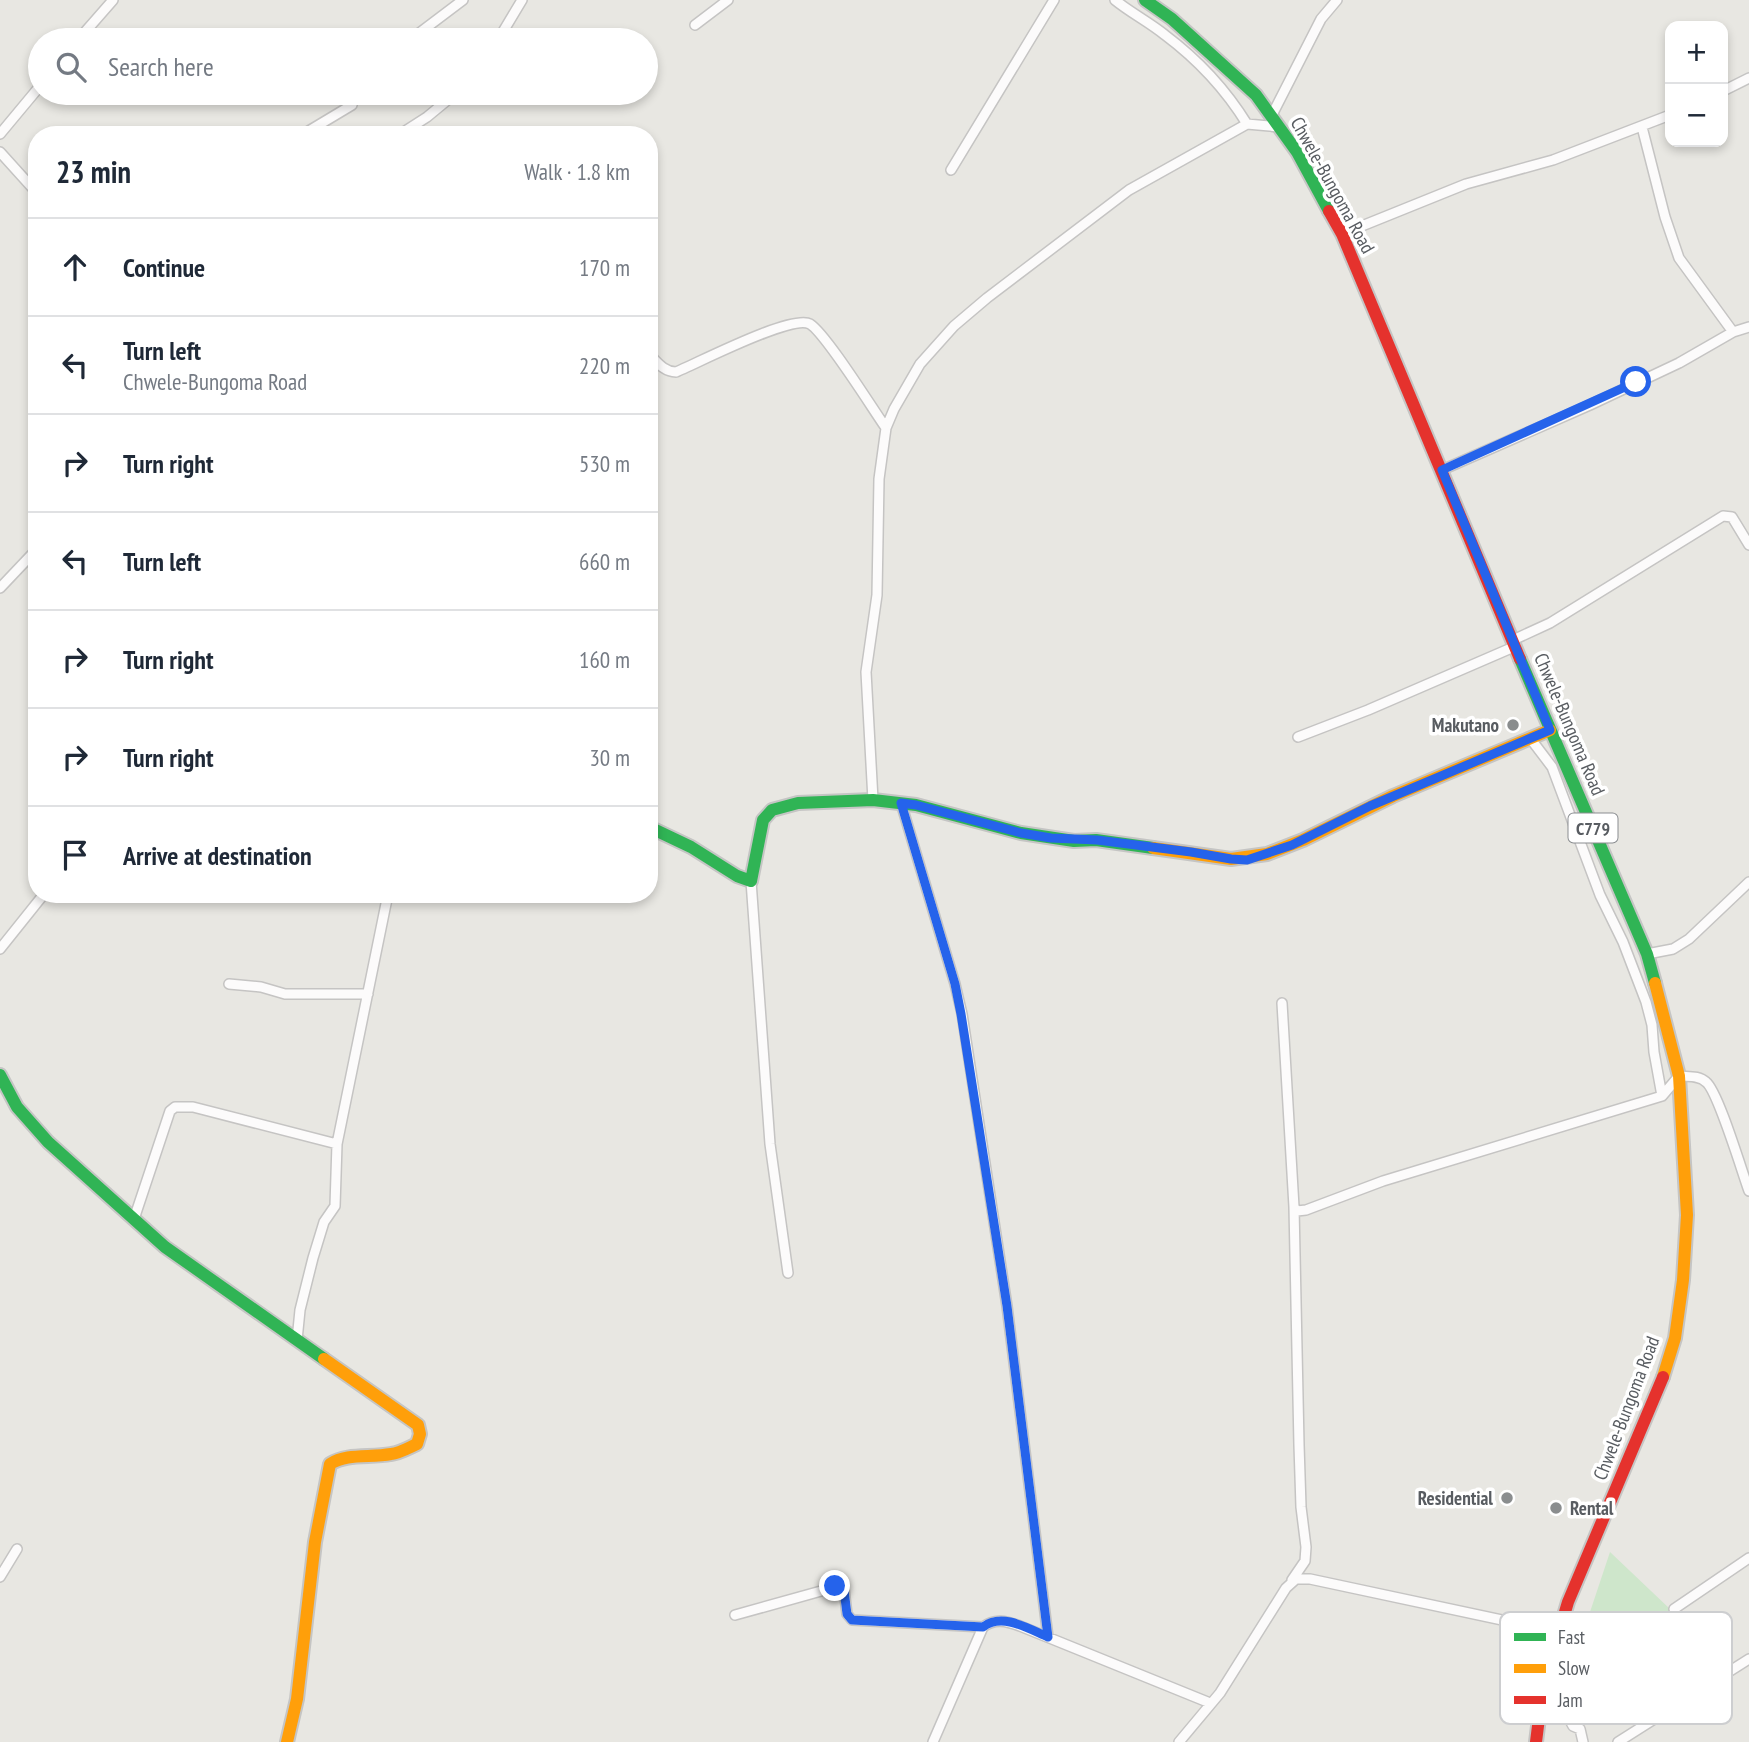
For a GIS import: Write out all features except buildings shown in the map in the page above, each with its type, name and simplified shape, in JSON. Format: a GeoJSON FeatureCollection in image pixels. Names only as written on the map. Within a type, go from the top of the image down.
{"type":"FeatureCollection","features":[{"type":"Feature","properties":{"kind":"street"},"geometry":{"type":"LineString","coordinates":[[88,28],[113,0]]}},
{"type":"Feature","properties":{"kind":"street"},"geometry":{"type":"LineString","coordinates":[[426,28],[463,0]]}},
{"type":"Feature","properties":{"kind":"street"},"geometry":{"type":"LineString","coordinates":[[505,28],[522,0]]}},
{"type":"Feature","properties":{"kind":"street"},"geometry":{"type":"LineString","coordinates":[[695,24],[728,0]]}},
{"type":"Feature","properties":{"kind":"street"},"geometry":{"type":"LineString","coordinates":[[951,170],[1054,0]]}},
{"type":"Feature","properties":{"kind":"street"},"geometry":{"type":"LineString","coordinates":[[1115,0],[1137,18],[1165,35],[1213,78],[1235,104],[1247,124]]}},
{"type":"Feature","properties":{"kind":"street","name":"Chwele-Bungoma Road"},"geometry":{"type":"LineString","coordinates":[[1145,0],[1218,58],[1256,95],[1297,152],[1342,234],[1647,954],[1679,1076],[1687,1215],[1683,1280],[1675,1338],[1667,1368],[1587,1554],[1565,1612]]}},
{"type":"Feature","properties":{"kind":"street"},"geometry":{"type":"LineString","coordinates":[[1272,115],[1321,19],[1337,0]]}},
{"type":"Feature","properties":{"kind":"street"},"geometry":{"type":"LineString","coordinates":[[1728,88],[1749,78]]}},
{"type":"Feature","properties":{"kind":"street"},"geometry":{"type":"LineString","coordinates":[[0,134],[28,100]]}},
{"type":"Feature","properties":{"kind":"street"},"geometry":{"type":"LineString","coordinates":[[317,126],[352,105]]}},
{"type":"Feature","properties":{"kind":"street"},"geometry":{"type":"LineString","coordinates":[[413,126],[442,105]]}},
{"type":"Feature","properties":{"kind":"street"},"geometry":{"type":"LineString","coordinates":[[1342,234],[1466,184],[1553,160],[1665,117]]}},
{"type":"Feature","properties":{"kind":"street"},"geometry":{"type":"LineString","coordinates":[[873,800],[866,672],[877,595],[879,479],[886,428],[920,364],[954,326],[1012,277],[1075,233],[1129,190],[1247,124],[1280,127]]}},
{"type":"Feature","properties":{"kind":"street"},"geometry":{"type":"LineString","coordinates":[[1642,127],[1665,217],[1679,258],[1733,332]]}},
{"type":"Feature","properties":{"kind":"street"},"geometry":{"type":"LineString","coordinates":[[0,152],[28,183]]}},
{"type":"Feature","properties":{"kind":"street"},"geometry":{"type":"LineString","coordinates":[[658,363],[670,372],[676,372],[780,326],[802,322],[810,325],[825,341],[886,428]]}},
{"type":"Feature","properties":{"kind":"street"},"geometry":{"type":"LineString","coordinates":[[1442,470],[1590,405],[1679,363],[1733,332],[1749,327]]}},
{"type":"Feature","properties":{"kind":"street"},"geometry":{"type":"LineString","coordinates":[[1298,737],[1394,699],[1515,643],[1723,516],[1732,517],[1749,545]]}},
{"type":"Feature","properties":{"kind":"street"},"geometry":{"type":"LineString","coordinates":[[0,588],[28,559]]}},
{"type":"Feature","properties":{"kind":"street"},"geometry":{"type":"LineString","coordinates":[[788,1273],[770,1144],[751,881],[764,820],[772,810],[798,803],[873,800],[928,808],[1021,833],[1051,838],[1097,840],[1247,860],[1292,845],[1370,806],[1550,730]]}},
{"type":"Feature","properties":{"kind":"street"},"geometry":{"type":"LineString","coordinates":[[1530,738],[1552,767],[1573,827],[1646,1002],[1662,1096]]}},
{"type":"Feature","properties":{"kind":"street"},"geometry":{"type":"LineString","coordinates":[[901,803],[955,984],[961,1014],[1007,1306],[1048,1637]]}},
{"type":"Feature","properties":{"kind":"street"},"geometry":{"type":"LineString","coordinates":[[1573,827],[1589,820]]}},
{"type":"Feature","properties":{"kind":"street"},"geometry":{"type":"LineString","coordinates":[[658,832],[737,876],[751,881]]}},
{"type":"Feature","properties":{"kind":"street"},"geometry":{"type":"LineString","coordinates":[[1647,954],[1673,949],[1689,939],[1749,882]]}},
{"type":"Feature","properties":{"kind":"street"},"geometry":{"type":"LineString","coordinates":[[0,949],[37,903]]}},
{"type":"Feature","properties":{"kind":"street"},"geometry":{"type":"LineString","coordinates":[[297,1340],[300,1310],[313,1258],[324,1222],[335,1206],[337,1144],[386,903]]}},
{"type":"Feature","properties":{"kind":"street"},"geometry":{"type":"LineString","coordinates":[[229,984],[261,987],[285,994],[368,994]]}},
{"type":"Feature","properties":{"kind":"street"},"geometry":{"type":"LineString","coordinates":[[1180,1742],[1220,1693],[1305,1561],[1298,1436],[1294,1207],[1282,1003]]}},
{"type":"Feature","properties":{"kind":"street"},"geometry":{"type":"LineString","coordinates":[[0,1075],[18,1107],[48,1142],[165,1247],[416,1423],[420,1434],[417,1444],[394,1454],[365,1458],[341,1457],[330,1464],[310,1576],[297,1699],[287,1742]]}},
{"type":"Feature","properties":{"kind":"street"},"geometry":{"type":"LineString","coordinates":[[1294,1207],[1300,1212],[1383,1181],[1662,1096],[1679,1076],[1698,1077],[1708,1083],[1749,1191]]}},
{"type":"Feature","properties":{"kind":"street"},"geometry":{"type":"LineString","coordinates":[[134,1219],[170,1111],[175,1107],[193,1107],[337,1144]]}},
{"type":"Feature","properties":{"kind":"street"},"geometry":{"type":"LineString","coordinates":[[0,1577],[17,1549]]}},
{"type":"Feature","properties":{"kind":"street"},"geometry":{"type":"LineString","coordinates":[[1674,1609],[1749,1558]]}},
{"type":"Feature","properties":{"kind":"street"},"geometry":{"type":"LineString","coordinates":[[1291,1582],[1302,1578],[1310,1579],[1500,1620]]}},
{"type":"Feature","properties":{"kind":"street"},"geometry":{"type":"LineString","coordinates":[[735,1615],[839,1586],[844,1590],[847,1614],[852,1620],[983,1627]]}},
{"type":"Feature","properties":{"kind":"street"},"geometry":{"type":"LineString","coordinates":[[933,1742],[983,1627],[1001,1620],[1210,1703]]}},
{"type":"Feature","properties":{"kind":"street"},"geometry":{"type":"LineString","coordinates":[[1732,1670],[1749,1659]]}},
{"type":"Feature","properties":{"kind":"street","name":"Chwele-Bungoma Road"},"geometry":{"type":"LineString","coordinates":[[1536,1742],[1537,1724]]}},
{"type":"Feature","properties":{"kind":"street"},"geometry":{"type":"LineString","coordinates":[[1572,1724],[1580,1730],[1583,1742]]}},
{"type":"Feature","properties":{"kind":"street"},"geometry":{"type":"LineString","coordinates":[[1618,1742],[1646,1724]]}},
{"type":"Feature","properties":{"kind":"green space"},"geometry":{"type":"Polygon","coordinates":[[[1610,1552],[1671,1610],[1668,1612],[1590,1612],[1610,1552]]]}},
{"type":"Feature","properties":{"kind":"traffic: fast"},"geometry":{"type":"LineString","coordinates":[[1145,0],[1172,19],[1256,95],[1297,152],[1329,211]]}},
{"type":"Feature","properties":{"kind":"traffic: fast"},"geometry":{"type":"LineString","coordinates":[[1520,659],[1647,954],[1655,983]]}},
{"type":"Feature","properties":{"kind":"traffic: fast"},"geometry":{"type":"LineString","coordinates":[[658,831],[691,847],[737,876],[751,881],[763,820],[772,810],[798,803],[873,800],[916,805],[1021,833],[1153,848]]}},
{"type":"Feature","properties":{"kind":"traffic: fast"},"geometry":{"type":"LineString","coordinates":[[0,1075],[17,1107],[48,1142],[165,1247],[324,1359]]}},
{"type":"Feature","properties":{"kind":"traffic: slow"},"geometry":{"type":"LineString","coordinates":[[1153,848],[1231,859],[1267,854],[1303,840],[1393,796],[1550,730]]}},
{"type":"Feature","properties":{"kind":"traffic: slow"},"geometry":{"type":"LineString","coordinates":[[1655,983],[1679,1076],[1687,1215],[1683,1280],[1675,1338],[1663,1377]]}},
{"type":"Feature","properties":{"kind":"traffic: slow"},"geometry":{"type":"LineString","coordinates":[[287,1742],[297,1699],[315,1542],[330,1464],[351,1457],[398,1453],[417,1444],[420,1434],[418,1425],[324,1359]]}},
{"type":"Feature","properties":{"kind":"traffic: jam"},"geometry":{"type":"LineString","coordinates":[[1329,211],[1342,234],[1520,659]]}},
{"type":"Feature","properties":{"kind":"traffic: jam"},"geometry":{"type":"LineString","coordinates":[[1565,1612],[1663,1377]]}},
{"type":"Feature","properties":{"kind":"traffic: jam"},"geometry":{"type":"LineString","coordinates":[[1536,1742],[1538,1724]]}},
{"type":"Feature","properties":{"kind":"place","name":"Makutano"},"geometry":{"type":"Point","coordinates":[1513,725]}},
{"type":"Feature","properties":{"kind":"place","name":"Residential"},"geometry":{"type":"Point","coordinates":[1507,1498]}},
{"type":"Feature","properties":{"kind":"place","name":"Rental"},"geometry":{"type":"Point","coordinates":[1556,1508]}},
{"type":"Feature","properties":{"kind":"route"},"geometry":{"type":"LineString","coordinates":[[835,1586],[844,1590],[847,1614],[852,1620],[983,1627],[1001,1620],[1048,1637],[1007,1306],[961,1014],[955,984],[901,803],[1051,838],[1097,840],[1247,860],[1292,845],[1370,806],[1550,730],[1442,470],[1636,382]]}}]}
